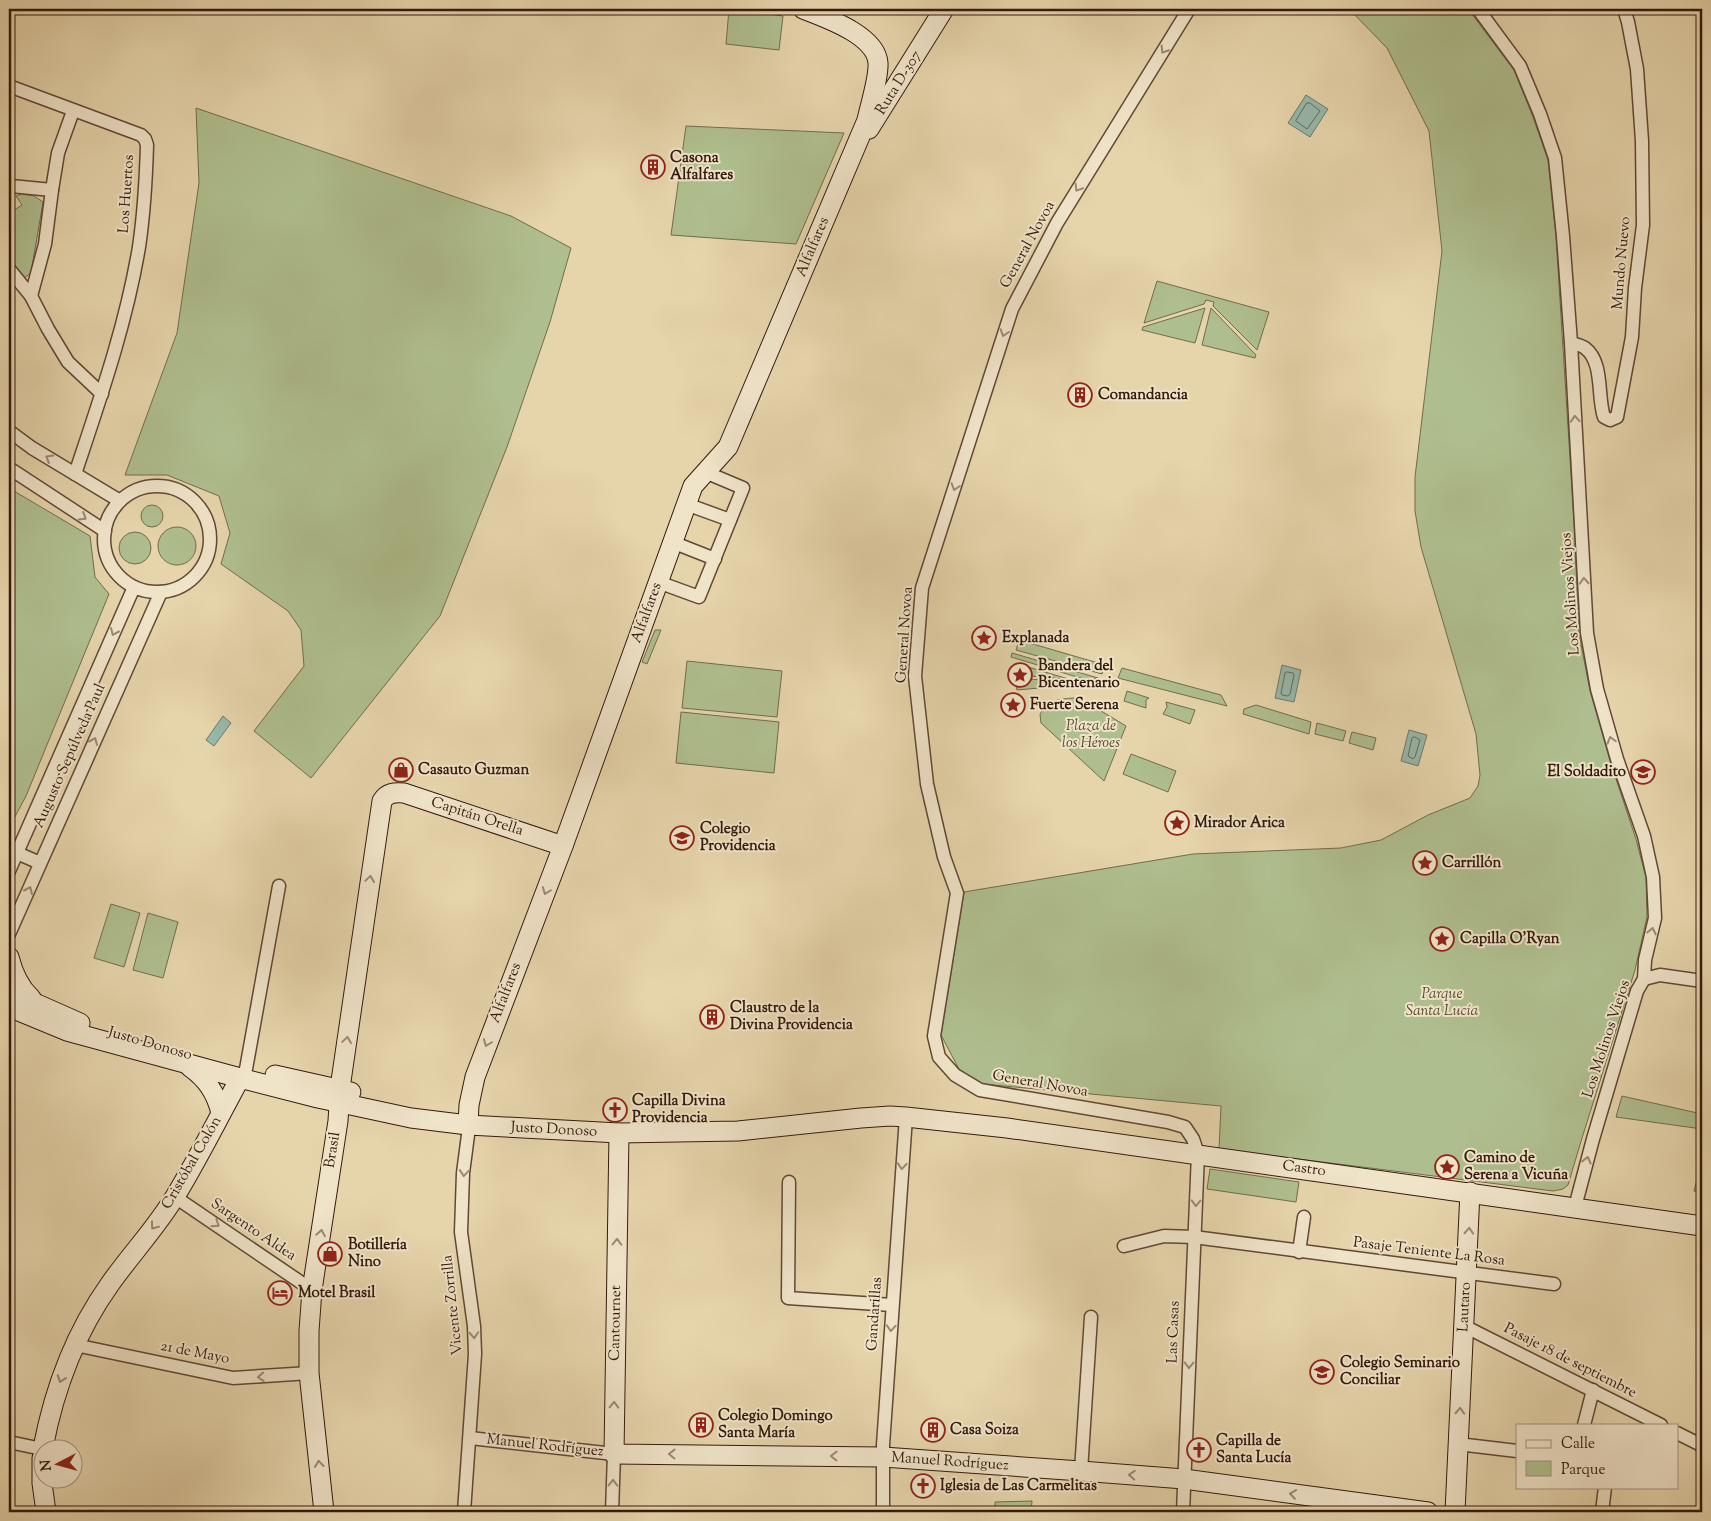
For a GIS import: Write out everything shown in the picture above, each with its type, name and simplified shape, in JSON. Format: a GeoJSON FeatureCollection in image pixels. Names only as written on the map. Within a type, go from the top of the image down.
{"type":"FeatureCollection","features":[{"type":"Feature","properties":{"kind":"street","name":"Alfalfares"},"geometry":{"type":"LineString","coordinates":[[468,1125],[469,1105],[475,1077],[563,846],[693,486],[728,447],[867,120],[878,66],[877,55],[872,46],[837,15],[804,9]]}},
{"type":"Feature","properties":{"kind":"street","name":"Ruta D-307"},"geometry":{"type":"LineString","coordinates":[[852,155],[944,9]]}},
{"type":"Feature","properties":{"kind":"street","name":"General Novoa"},"geometry":{"type":"LineString","coordinates":[[1190,9],[1057,223],[1012,309],[922,588],[915,676],[927,784],[944,857],[957,893],[934,1036],[939,1057],[955,1076],[980,1090],[1168,1122],[1185,1127],[1193,1139],[1198,1154]]}},
{"type":"Feature","properties":{"kind":"street","name":"Los Molinos Viejos"},"geometry":{"type":"LineString","coordinates":[[1478,9],[1520,66],[1556,158],[1570,343],[1587,633],[1597,689],[1617,759],[1644,836],[1653,877],[1655,918],[1645,960],[1644,979],[1634,1000],[1575,1207]]}},
{"type":"Feature","properties":{"kind":"street","name":"Mundo Nuevo"},"geometry":{"type":"LineString","coordinates":[[1570,343],[1584,346],[1593,355],[1601,393],[1600,406],[1604,417],[1610,420],[1617,417],[1632,337],[1635,288],[1643,225],[1642,141],[1637,69],[1624,9]]}},
{"type":"Feature","properties":{"kind":"street","name":"Los Huertos"},"geometry":{"type":"LineString","coordinates":[[9,86],[141,135],[147,145],[145,197],[139,247],[119,338],[75,474]]}},
{"type":"Feature","properties":{"kind":"street"},"geometry":{"type":"LineString","coordinates":[[32,296],[45,244],[58,153],[73,111]]}},
{"type":"Feature","properties":{"kind":"street"},"geometry":{"type":"LineString","coordinates":[[9,188],[11,186],[52,190]]}},
{"type":"Feature","properties":{"kind":"street"},"geometry":{"type":"LineString","coordinates":[[9,269],[32,296],[48,329],[68,362],[102,394]]}},
{"type":"Feature","properties":{"kind":"street"},"geometry":{"type":"LineString","coordinates":[[9,432],[120,501]]}},
{"type":"Feature","properties":{"kind":"street"},"geometry":{"type":"LineString","coordinates":[[9,468],[104,531]]}},
{"type":"Feature","properties":{"kind":"street"},"geometry":{"type":"LineString","coordinates":[[658,582],[699,597],[743,488],[706,472]]}},
{"type":"Feature","properties":{"kind":"street"},"geometry":{"type":"LineString","coordinates":[[149,486],[165,486],[181,492],[196,501],[206,518],[210,536],[208,554],[200,571],[187,584],[170,591],[152,592],[134,588],[119,577],[110,563],[104,547],[104,531],[110,515],[120,501],[133,492],[149,486]]}},
{"type":"Feature","properties":{"kind":"street"},"geometry":{"type":"LineString","coordinates":[[686,504],[730,520]]}},
{"type":"Feature","properties":{"kind":"street"},"geometry":{"type":"LineString","coordinates":[[672,542],[715,559]]}},
{"type":"Feature","properties":{"kind":"street","name":"Augusto Sepúlveda Paul"},"geometry":{"type":"LineString","coordinates":[[9,871],[134,588]]}},
{"type":"Feature","properties":{"kind":"street","name":"Augusto Sepúlveda Paul"},"geometry":{"type":"LineString","coordinates":[[9,934],[161,592]]}},
{"type":"Feature","properties":{"kind":"street","name":"Capitán Orella"},"geometry":{"type":"LineString","coordinates":[[390,793],[404,793],[563,846]]}},
{"type":"Feature","properties":{"kind":"street","name":"Brasil"},"geometry":{"type":"LineString","coordinates":[[324,1512],[309,1373],[309,1331],[312,1290],[382,801],[384,796],[390,793]]}},
{"type":"Feature","properties":{"kind":"street"},"geometry":{"type":"LineString","coordinates":[[17,853],[40,863]]}},
{"type":"Feature","properties":{"kind":"street","name":"Cristóbal Colón"},"geometry":{"type":"LineString","coordinates":[[45,1438],[52,1408],[75,1345],[88,1318],[109,1284],[176,1197],[243,1074],[279,886]]}},
{"type":"Feature","properties":{"kind":"street"},"geometry":{"type":"LineString","coordinates":[[9,957],[14,975],[20,986],[37,1004]]}},
{"type":"Feature","properties":{"kind":"street"},"geometry":{"type":"LineString","coordinates":[[1644,979],[1660,975],[1702,981]]}},
{"type":"Feature","properties":{"kind":"street","name":"Justo Donoso"},"geometry":{"type":"LineString","coordinates":[[9,989],[37,1004],[84,1024],[243,1074]]}},
{"type":"Feature","properties":{"kind":"street","name":"Justo Donoso"},"geometry":{"type":"LineString","coordinates":[[9,1007],[67,1031],[175,1061],[340,1096],[364,1096],[411,1118],[468,1125],[619,1133],[738,1131],[861,1118],[906,1117]]}},
{"type":"Feature","properties":{"kind":"street"},"geometry":{"type":"LineString","coordinates":[[175,1061],[190,1067],[204,1078],[214,1093],[221,1113]]}},
{"type":"Feature","properties":{"kind":"street","name":"Castro"},"geometry":{"type":"LineString","coordinates":[[906,1117],[982,1124],[1702,1226]]}},
{"type":"Feature","properties":{"kind":"street","name":"Gandarillas"},"geometry":{"type":"LineString","coordinates":[[883,1512],[883,1457],[906,1117]]}},
{"type":"Feature","properties":{"kind":"street","name":"Vicente Zorrilla"},"geometry":{"type":"LineString","coordinates":[[464,1512],[475,1354],[474,1326],[461,1232],[463,1173],[468,1125]]}},
{"type":"Feature","properties":{"kind":"street","name":"Cantournet"},"geometry":{"type":"LineString","coordinates":[[612,1512],[619,1133]]}},
{"type":"Feature","properties":{"kind":"street","name":"Las Casas"},"geometry":{"type":"LineString","coordinates":[[1183,1512],[1198,1154]]}},
{"type":"Feature","properties":{"kind":"street"},"geometry":{"type":"LineString","coordinates":[[789,1182],[788,1298],[892,1305]]}},
{"type":"Feature","properties":{"kind":"street","name":"Lautaro"},"geometry":{"type":"LineString","coordinates":[[1455,1512],[1470,1192]]}},
{"type":"Feature","properties":{"kind":"street","name":"Sargento Aldea"},"geometry":{"type":"LineString","coordinates":[[176,1197],[312,1290]]}},
{"type":"Feature","properties":{"kind":"street"},"geometry":{"type":"LineString","coordinates":[[1299,1252],[1304,1217]]}},
{"type":"Feature","properties":{"kind":"street","name":"Pasaje Teniente La Rosa"},"geometry":{"type":"LineString","coordinates":[[1124,1246],[1164,1236],[1194,1237],[1554,1284]]}},
{"type":"Feature","properties":{"kind":"street"},"geometry":{"type":"LineString","coordinates":[[1081,1471],[1091,1317]]}},
{"type":"Feature","properties":{"kind":"street","name":"Pasaje 18 de septiembre"},"geometry":{"type":"LineString","coordinates":[[1464,1326],[1659,1424]]}},
{"type":"Feature","properties":{"kind":"street","name":"21 de Mayo"},"geometry":{"type":"LineString","coordinates":[[75,1345],[224,1376],[243,1378],[309,1373]]}},
{"type":"Feature","properties":{"kind":"street"},"geometry":{"type":"LineString","coordinates":[[1584,1424],[1593,1390]]}},
{"type":"Feature","properties":{"kind":"street"},"geometry":{"type":"LineString","coordinates":[[1678,1434],[1701,1445]]}},
{"type":"Feature","properties":{"kind":"street","name":"Manuel Rodríguez"},"geometry":{"type":"LineString","coordinates":[[470,1438],[614,1454],[883,1457],[1081,1471],[1184,1479],[1428,1512]]}},
{"type":"Feature","properties":{"kind":"street"},"geometry":{"type":"LineString","coordinates":[[9,1442],[32,1447]]}},
{"type":"Feature","properties":{"kind":"street"},"geometry":{"type":"LineString","coordinates":[[1458,1444],[1516,1451]]}},
{"type":"Feature","properties":{"kind":"street"},"geometry":{"type":"LineString","coordinates":[[43,1488],[46,1512]]}},
{"type":"Feature","properties":{"kind":"street"},"geometry":{"type":"LineString","coordinates":[[1602,1512],[1605,1488]]}},
{"type":"Feature","properties":{"kind":"green space"},"geometry":{"type":"Polygon","coordinates":[[[729,9],[783,16],[779,50],[726,44],[729,9]]]}},
{"type":"Feature","properties":{"kind":"green space","name":"Parque Santa Lucía"},"geometry":{"type":"Polygon","coordinates":[[[1349,9],[1468,9],[1514,70],[1548,160],[1556,237],[1579,634],[1590,691],[1610,761],[1636,839],[1646,878],[1647,917],[1635,970],[1568,1185],[1563,1189],[1553,1191],[1219,1149],[1221,1106],[982,1084],[960,1071],[941,1035],[964,892],[1193,854],[1341,848],[1381,840],[1428,815],[1470,798],[1478,786],[1480,775],[1476,734],[1421,547],[1415,511],[1415,477],[1442,251],[1429,131],[1387,48],[1349,9]]]}},
{"type":"Feature","properties":{"kind":"green space"},"geometry":{"type":"Polygon","coordinates":[[[196,108],[511,216],[571,248],[550,322],[507,447],[440,616],[311,778],[254,731],[304,666],[301,630],[288,611],[221,564],[230,533],[219,496],[167,475],[125,475],[177,333],[199,183],[196,108]]]}},
{"type":"Feature","properties":{"kind":"green space"},"geometry":{"type":"Polygon","coordinates":[[[686,126],[844,133],[796,244],[671,235],[686,126]]]}},
{"type":"Feature","properties":{"kind":"green space"},"geometry":{"type":"Polygon","coordinates":[[[21,194],[34,196],[43,202],[31,273],[24,278],[9,259],[9,229],[14,210],[22,205],[16,196],[21,194]]]}},
{"type":"Feature","properties":{"kind":"green space"},"geometry":{"type":"Polygon","coordinates":[[[1157,281],[1269,312],[1257,350],[1213,306],[1214,302],[1206,300],[1204,304],[1144,323],[1157,281]]]}},
{"type":"Feature","properties":{"kind":"green space"},"geometry":{"type":"Polygon","coordinates":[[[1205,308],[1195,343],[1142,330],[1143,327],[1205,308]]]}},
{"type":"Feature","properties":{"kind":"green space"},"geometry":{"type":"Polygon","coordinates":[[[1211,308],[1256,355],[1255,358],[1202,345],[1211,308]]]}},
{"type":"Feature","properties":{"kind":"green space"},"geometry":{"type":"Polygon","coordinates":[[[9,485],[14,491],[90,536],[95,577],[109,594],[26,796],[9,828],[9,485]]]}},
{"type":"Feature","properties":{"kind":"green space"},"geometry":{"type":"Polygon","coordinates":[[[152,505],[160,508],[163,516],[160,524],[152,527],[144,524],[141,516],[144,508],[152,505]]]}},
{"type":"Feature","properties":{"kind":"green space"},"geometry":{"type":"Polygon","coordinates":[[[177,527],[191,532],[196,546],[191,560],[177,565],[163,560],[158,546],[163,532],[177,527]]]}},
{"type":"Feature","properties":{"kind":"green space"},"geometry":{"type":"Polygon","coordinates":[[[135,532],[141,533],[146,537],[150,542],[150,554],[146,559],[141,563],[135,564],[129,563],[124,559],[120,554],[119,548],[120,542],[124,537],[129,533],[135,532]]]}},
{"type":"Feature","properties":{"kind":"green space"},"geometry":{"type":"Polygon","coordinates":[[[655,630],[661,630],[647,664],[642,662],[655,630]]]}},
{"type":"Feature","properties":{"kind":"green space"},"geometry":{"type":"Polygon","coordinates":[[[1019,640],[1105,665],[1102,674],[1016,650],[1019,640]]]}},
{"type":"Feature","properties":{"kind":"green space"},"geometry":{"type":"Polygon","coordinates":[[[1012,653],[1098,678],[1087,680],[1011,657],[1012,653]]]}},
{"type":"Feature","properties":{"kind":"green space"},"geometry":{"type":"Polygon","coordinates":[[[687,661],[782,671],[777,717],[682,708],[687,661]]]}},
{"type":"Feature","properties":{"kind":"green space"},"geometry":{"type":"Polygon","coordinates":[[[1025,666],[1085,684],[1017,690],[1016,686],[1024,686],[1030,679],[1065,682],[1064,679],[1030,676],[1025,666]]]}},
{"type":"Feature","properties":{"kind":"green space"},"geometry":{"type":"Polygon","coordinates":[[[1122,668],[1221,695],[1227,706],[1118,678],[1122,668]]]}},
{"type":"Feature","properties":{"kind":"green space"},"geometry":{"type":"Polygon","coordinates":[[[1127,691],[1149,698],[1146,700],[1146,708],[1124,701],[1127,691]]]}},
{"type":"Feature","properties":{"kind":"green space","name":"Plaza de los Héroes"},"geometry":{"type":"Polygon","coordinates":[[[1074,698],[1083,700],[1126,726],[1104,781],[1041,723],[1040,714],[1050,703],[1074,698]]]}},
{"type":"Feature","properties":{"kind":"green space"},"geometry":{"type":"Polygon","coordinates":[[[1166,702],[1195,710],[1190,724],[1163,714],[1167,707],[1166,702]]]}},
{"type":"Feature","properties":{"kind":"green space"},"geometry":{"type":"Polygon","coordinates":[[[1256,705],[1311,722],[1309,734],[1243,714],[1244,709],[1256,705]]]}},
{"type":"Feature","properties":{"kind":"green space"},"geometry":{"type":"Polygon","coordinates":[[[681,712],[779,722],[774,773],[676,763],[681,712]]]}},
{"type":"Feature","properties":{"kind":"green space"},"geometry":{"type":"Polygon","coordinates":[[[1317,723],[1346,731],[1343,741],[1315,734],[1317,723]]]}},
{"type":"Feature","properties":{"kind":"green space"},"geometry":{"type":"Polygon","coordinates":[[[1352,732],[1376,738],[1373,750],[1349,743],[1352,732]]]}},
{"type":"Feature","properties":{"kind":"green space"},"geometry":{"type":"Polygon","coordinates":[[[1131,754],[1176,771],[1168,792],[1123,774],[1131,754]]]}},
{"type":"Feature","properties":{"kind":"green space"},"geometry":{"type":"Polygon","coordinates":[[[111,904],[140,913],[124,967],[94,958],[111,904]]]}},
{"type":"Feature","properties":{"kind":"green space"},"geometry":{"type":"Polygon","coordinates":[[[148,913],[178,922],[163,978],[133,970],[148,913]]]}},
{"type":"Feature","properties":{"kind":"green space"},"geometry":{"type":"Polygon","coordinates":[[[1622,1096],[1702,1114],[1702,1129],[1616,1117],[1622,1096]]]}},
{"type":"Feature","properties":{"kind":"green space"},"geometry":{"type":"Polygon","coordinates":[[[1702,1160],[1702,1192],[1694,1191],[1702,1160]]]}},
{"type":"Feature","properties":{"kind":"green space"},"geometry":{"type":"Polygon","coordinates":[[[1210,1169],[1299,1182],[1296,1202],[1207,1189],[1210,1169]]]}},
{"type":"Feature","properties":{"kind":"green space"},"geometry":{"type":"Polygon","coordinates":[[[1032,1501],[1031,1512],[995,1512],[995,1502],[1032,1501]]]}},
{"type":"Feature","properties":{"kind":"water"},"geometry":{"type":"Polygon","coordinates":[[[1306,95],[1328,109],[1310,137],[1288,123],[1306,95]]]}},
{"type":"Feature","properties":{"kind":"water"},"geometry":{"type":"Polygon","coordinates":[[[1282,665],[1301,670],[1294,702],[1275,698],[1282,665]]]}},
{"type":"Feature","properties":{"kind":"water"},"geometry":{"type":"Polygon","coordinates":[[[223,716],[231,723],[214,746],[206,740],[223,716]]]}},
{"type":"Feature","properties":{"kind":"water"},"geometry":{"type":"Polygon","coordinates":[[[1409,730],[1427,735],[1418,766],[1401,761],[1409,730]]]}},
{"type":"Feature","properties":{"kind":"place","name":"Casona Alfalfares"},"geometry":{"type":"Point","coordinates":[653,167]}},
{"type":"Feature","properties":{"kind":"place","name":"Comandancia"},"geometry":{"type":"Point","coordinates":[1080,395]}},
{"type":"Feature","properties":{"kind":"place","name":"Explanada"},"geometry":{"type":"Point","coordinates":[984,638]}},
{"type":"Feature","properties":{"kind":"place","name":"Bandera del Bicentenario"},"geometry":{"type":"Point","coordinates":[1020,675]}},
{"type":"Feature","properties":{"kind":"place","name":"Fuerte Serena"},"geometry":{"type":"Point","coordinates":[1013,705]}},
{"type":"Feature","properties":{"kind":"place","name":"Casauto Guzman"},"geometry":{"type":"Point","coordinates":[401,770]}},
{"type":"Feature","properties":{"kind":"place","name":"El Soldadito"},"geometry":{"type":"Point","coordinates":[1643,772]}},
{"type":"Feature","properties":{"kind":"place","name":"Mirador Arica"},"geometry":{"type":"Point","coordinates":[1177,823]}},
{"type":"Feature","properties":{"kind":"place","name":"Colegio Providencia"},"geometry":{"type":"Point","coordinates":[682,838]}},
{"type":"Feature","properties":{"kind":"place","name":"Carrillón"},"geometry":{"type":"Point","coordinates":[1425,863]}},
{"type":"Feature","properties":{"kind":"place","name":"Capilla O'Ryan"},"geometry":{"type":"Point","coordinates":[1442,939]}},
{"type":"Feature","properties":{"kind":"place","name":"Claustro de la Divina Providencia"},"geometry":{"type":"Point","coordinates":[712,1017]}},
{"type":"Feature","properties":{"kind":"place","name":"Capilla Divina Providencia"},"geometry":{"type":"Point","coordinates":[615,1110]}},
{"type":"Feature","properties":{"kind":"place","name":"Camino de Serena a Vicuña"},"geometry":{"type":"Point","coordinates":[1447,1167]}},
{"type":"Feature","properties":{"kind":"place","name":"Botillería Nino"},"geometry":{"type":"Point","coordinates":[330,1254]}},
{"type":"Feature","properties":{"kind":"place","name":"Motel Brasil"},"geometry":{"type":"Point","coordinates":[280,1293]}},
{"type":"Feature","properties":{"kind":"place","name":"Colegio Seminario Conciliar"},"geometry":{"type":"Point","coordinates":[1322,1372]}},
{"type":"Feature","properties":{"kind":"place","name":"Colegio Domingo Santa María"},"geometry":{"type":"Point","coordinates":[701,1425]}},
{"type":"Feature","properties":{"kind":"place","name":"Casa Soiza"},"geometry":{"type":"Point","coordinates":[933,1430]}},
{"type":"Feature","properties":{"kind":"place","name":"Capilla de Santa Lucía"},"geometry":{"type":"Point","coordinates":[1199,1450]}},
{"type":"Feature","properties":{"kind":"place","name":"Iglesia de Las Carmelitas"},"geometry":{"type":"Point","coordinates":[923,1486]}}]}
